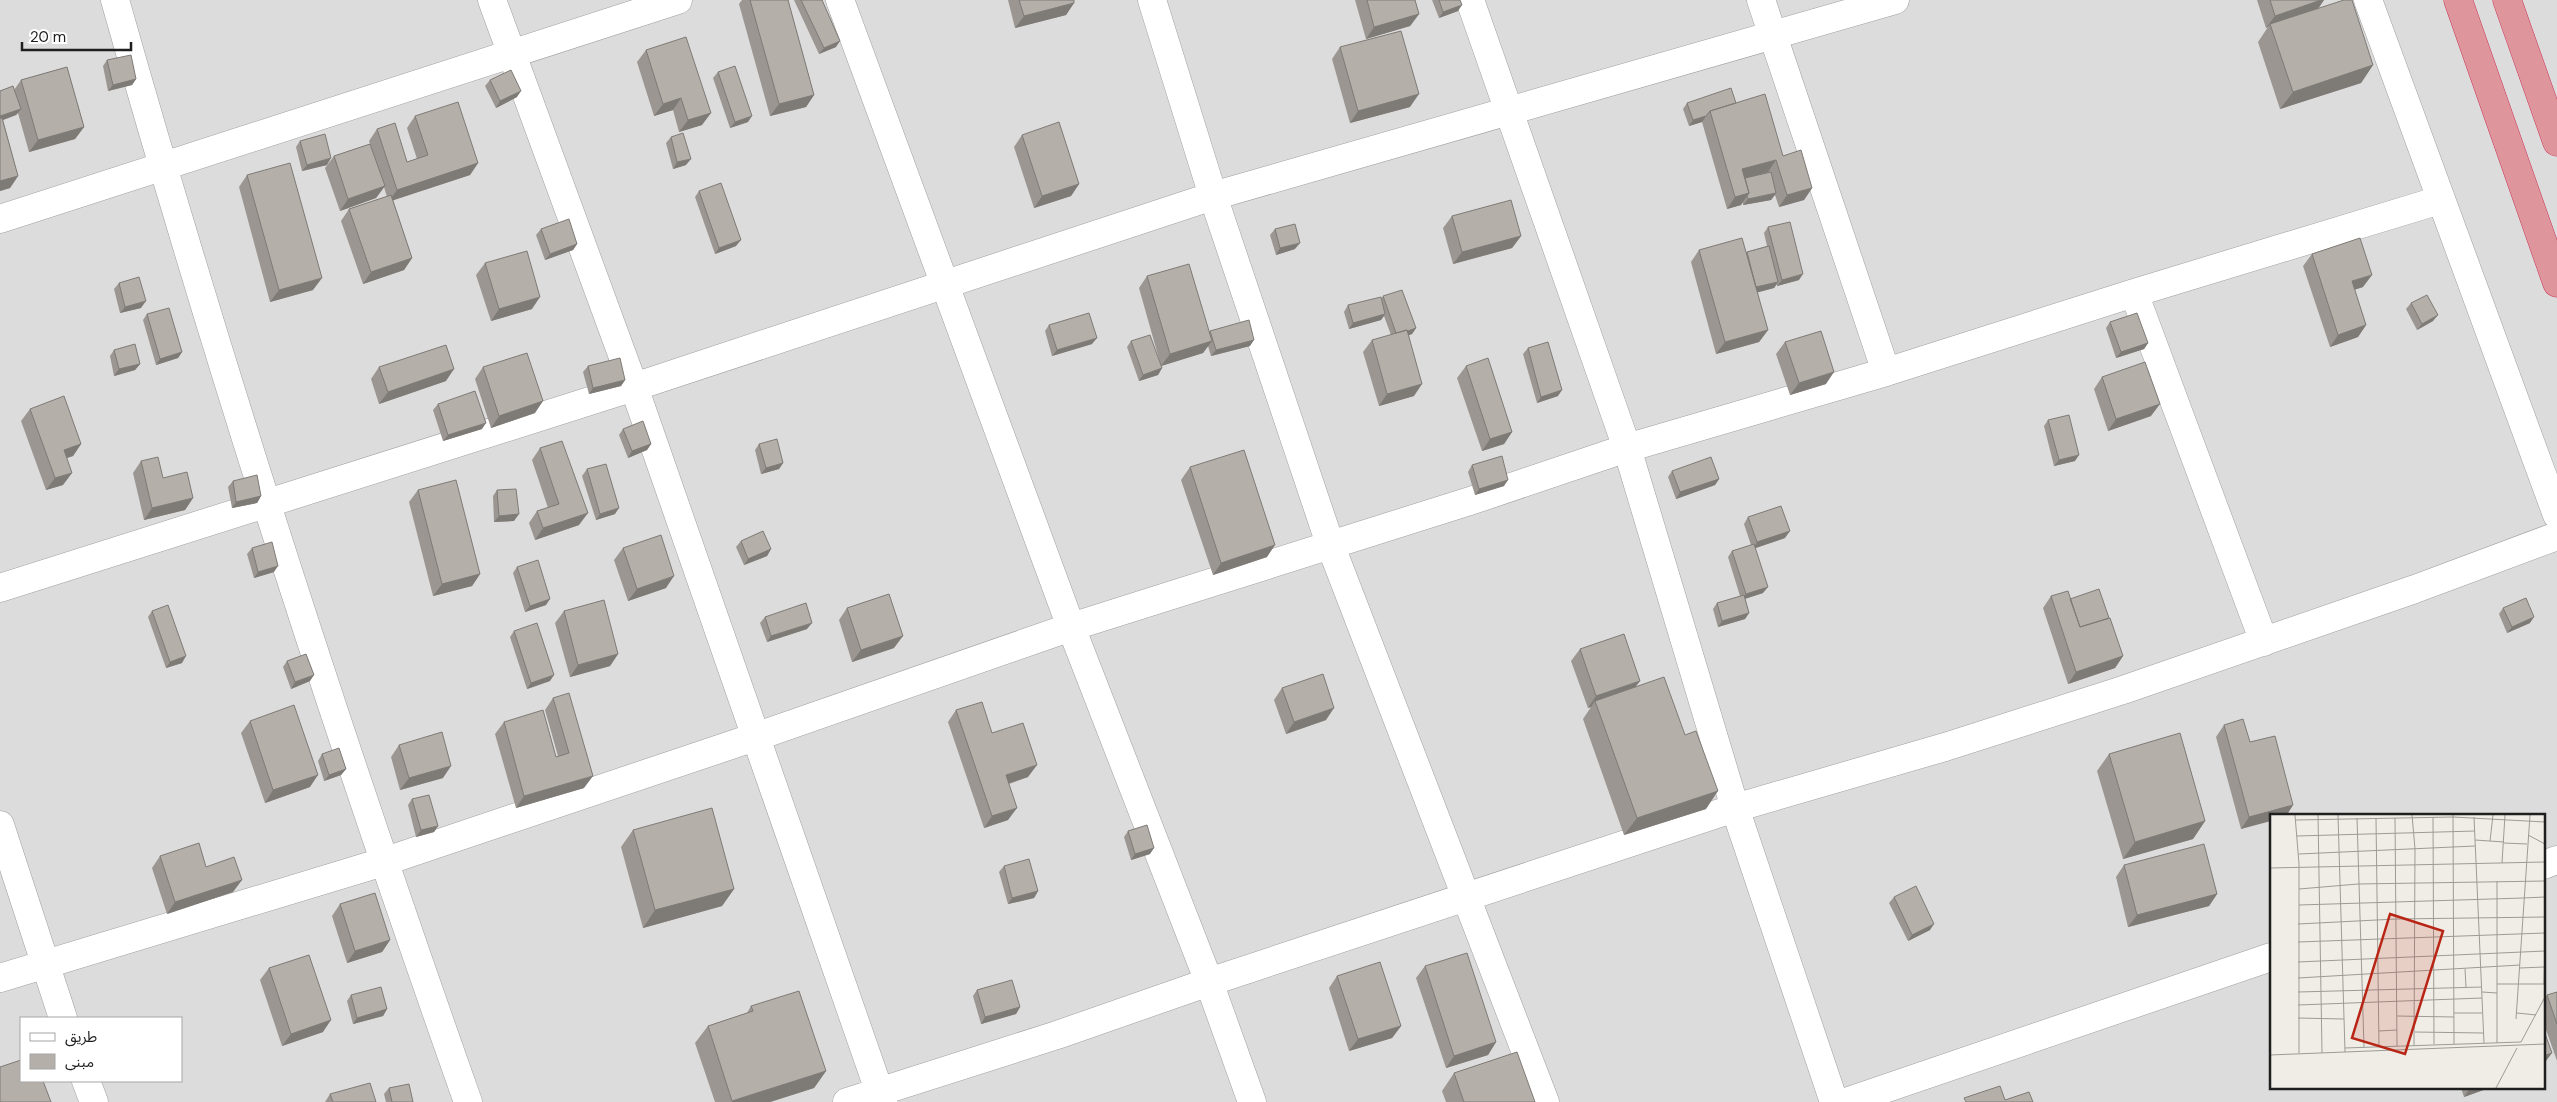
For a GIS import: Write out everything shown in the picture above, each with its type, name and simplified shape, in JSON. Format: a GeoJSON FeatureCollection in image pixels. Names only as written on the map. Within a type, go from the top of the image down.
{"type":"FeatureCollection","features":[{"type":"Feature","properties":{"kind":"highway"},"geometry":{"type":"LineString","coordinates":[[2458,0],[2557,283]]}},
{"type":"Feature","properties":{"kind":"highway"},"geometry":{"type":"LineString","coordinates":[[2507,0],[2557,142]]}},
{"type":"Feature","properties":{"kind":"street"},"geometry":{"type":"LineString","coordinates":[[115,0],[162,168],[265,503],[383,862],[468,1102]]}},
{"type":"Feature","properties":{"kind":"street"},"geometry":{"type":"LineString","coordinates":[[492,0],[634,387],[882,1097]]}},
{"type":"Feature","properties":{"kind":"street"},"geometry":{"type":"LineString","coordinates":[[0,219],[678,0]]}},
{"type":"Feature","properties":{"kind":"street"},"geometry":{"type":"LineString","coordinates":[[840,0],[1071,627],[1208,982],[1252,1102]]}},
{"type":"Feature","properties":{"kind":"street"},"geometry":{"type":"LineString","coordinates":[[1152,0],[1213,196],[1330,544],[1545,1102]]}},
{"type":"Feature","properties":{"kind":"street"},"geometry":{"type":"LineString","coordinates":[[1470,0],[1508,113],[1627,448],[1735,808],[1834,1102]]}},
{"type":"Feature","properties":{"kind":"street"},"geometry":{"type":"LineString","coordinates":[[1761,0],[1771,35],[1886,372]]}},
{"type":"Feature","properties":{"kind":"street"},"geometry":{"type":"LineString","coordinates":[[0,588],[634,387],[1213,196],[1508,113],[1895,0]]}},
{"type":"Feature","properties":{"kind":"street"},"geometry":{"type":"LineString","coordinates":[[2368,0],[2557,515]]}},
{"type":"Feature","properties":{"kind":"street"},"geometry":{"type":"LineString","coordinates":[[0,978],[383,862],[1071,627],[1200,588],[1627,448],[1886,372],[2134,293],[2440,200]]}},
{"type":"Feature","properties":{"kind":"street"},"geometry":{"type":"LineString","coordinates":[[2134,293],[2264,642]]}},
{"type":"Feature","properties":{"kind":"street"},"geometry":{"type":"LineString","coordinates":[[847,1102],[882,1097],[1208,982],[1735,808],[1954,744],[2264,642],[2557,536]]}},
{"type":"Feature","properties":{"kind":"street"},"geometry":{"type":"LineString","coordinates":[[0,825],[44,965],[63,1017]]}},
{"type":"Feature","properties":{"kind":"street"},"geometry":{"type":"LineString","coordinates":[[2544,865],[2557,860]]}},
{"type":"Feature","properties":{"kind":"street"},"geometry":{"type":"LineString","coordinates":[[1846,1102],[2270,957]]}},
{"type":"Feature","properties":{"kind":"street"},"geometry":{"type":"LineString","coordinates":[[86,1082],[94,1102]]}},
{"type":"Feature","properties":{"kind":"shaded area"},"geometry":{"type":"Polygon","coordinates":[[[0,0],[2557,0],[2557,1102],[0,1102],[0,0]]]}},
{"type":"Feature","properties":{"kind":"building"},"geometry":{"type":"Polygon","coordinates":[[[750,0],[788,0],[814,95],[779,104],[750,0]]]}},
{"type":"Feature","properties":{"kind":"building"},"geometry":{"type":"Polygon","coordinates":[[[801,0],[822,0],[840,41],[824,48],[801,0]]]}},
{"type":"Feature","properties":{"kind":"building"},"geometry":{"type":"Polygon","coordinates":[[[1019,0],[1074,0],[1074,3],[1024,16],[1019,0]]]}},
{"type":"Feature","properties":{"kind":"building"},"geometry":{"type":"Polygon","coordinates":[[[1367,0],[1415,0],[1419,14],[1374,27],[1367,0]]]}},
{"type":"Feature","properties":{"kind":"building"},"geometry":{"type":"Polygon","coordinates":[[[1439,0],[1460,0],[1462,5],[1443,12],[1439,0]]]}},
{"type":"Feature","properties":{"kind":"building"},"geometry":{"type":"Polygon","coordinates":[[[2270,0],[2321,0],[2275,16],[2270,0]]]}},
{"type":"Feature","properties":{"kind":"building"},"geometry":{"type":"Polygon","coordinates":[[[2344,0],[2352,0],[2373,65],[2293,92],[2270,24],[2344,0]]]}},
{"type":"Feature","properties":{"kind":"building"},"geometry":{"type":"Polygon","coordinates":[[[1401,31],[1419,94],[1358,111],[1340,47],[1401,31]]]}},
{"type":"Feature","properties":{"kind":"building"},"geometry":{"type":"Polygon","coordinates":[[[686,37],[711,113],[688,120],[681,98],[663,104],[646,50],[686,37]]]}},
{"type":"Feature","properties":{"kind":"building"},"geometry":{"type":"Polygon","coordinates":[[[131,55],[136,79],[113,85],[107,60],[131,55]]]}},
{"type":"Feature","properties":{"kind":"building"},"geometry":{"type":"Polygon","coordinates":[[[735,66],[752,116],[735,122],[718,72],[735,66]]]}},
{"type":"Feature","properties":{"kind":"building"},"geometry":{"type":"Polygon","coordinates":[[[67,67],[84,127],[38,140],[21,80],[67,67]]]}},
{"type":"Feature","properties":{"kind":"building"},"geometry":{"type":"Polygon","coordinates":[[[511,70],[521,91],[500,101],[490,80],[511,70]]]}},
{"type":"Feature","properties":{"kind":"building"},"geometry":{"type":"Polygon","coordinates":[[[13,86],[21,109],[0,116],[0,91],[13,86]]]}},
{"type":"Feature","properties":{"kind":"building"},"geometry":{"type":"Polygon","coordinates":[[[1731,88],[1736,103],[1710,111],[1706,116],[1693,120],[1687,103],[1731,88]]]}},
{"type":"Feature","properties":{"kind":"building"},"geometry":{"type":"Polygon","coordinates":[[[1765,94],[1783,156],[1801,150],[1812,188],[1787,195],[1776,160],[1742,169],[1749,193],[1735,197],[1710,111],[1765,94]]]}},
{"type":"Feature","properties":{"kind":"building"},"geometry":{"type":"Polygon","coordinates":[[[458,102],[478,163],[397,190],[377,129],[395,123],[407,162],[428,155],[415,116],[458,102]]]}},
{"type":"Feature","properties":{"kind":"building"},"geometry":{"type":"Polygon","coordinates":[[[0,118],[2,118],[18,176],[0,181],[0,118]]]}},
{"type":"Feature","properties":{"kind":"building"},"geometry":{"type":"Polygon","coordinates":[[[1059,122],[1079,184],[1042,196],[1022,135],[1059,122]]]}},
{"type":"Feature","properties":{"kind":"building"},"geometry":{"type":"Polygon","coordinates":[[[683,133],[691,159],[677,162],[671,137],[683,133]]]}},
{"type":"Feature","properties":{"kind":"building"},"geometry":{"type":"Polygon","coordinates":[[[325,134],[331,158],[307,165],[300,141],[325,134]]]}},
{"type":"Feature","properties":{"kind":"building"},"geometry":{"type":"Polygon","coordinates":[[[370,144],[385,186],[348,199],[334,156],[370,144]]]}},
{"type":"Feature","properties":{"kind":"building"},"geometry":{"type":"Polygon","coordinates":[[[290,163],[322,278],[279,290],[247,175],[290,163]]]}},
{"type":"Feature","properties":{"kind":"building"},"geometry":{"type":"Polygon","coordinates":[[[1771,172],[1776,193],[1748,199],[1749,193],[1745,178],[1771,172]]]}},
{"type":"Feature","properties":{"kind":"building"},"geometry":{"type":"Polygon","coordinates":[[[721,183],[741,240],[719,248],[699,191],[721,183]]]}},
{"type":"Feature","properties":{"kind":"building"},"geometry":{"type":"Polygon","coordinates":[[[391,195],[412,258],[371,272],[349,209],[391,195]]]}},
{"type":"Feature","properties":{"kind":"building"},"geometry":{"type":"Polygon","coordinates":[[[1511,200],[1521,236],[1462,252],[1452,216],[1511,200]]]}},
{"type":"Feature","properties":{"kind":"building"},"geometry":{"type":"Polygon","coordinates":[[[569,219],[577,244],[550,254],[541,229],[569,219]]]}},
{"type":"Feature","properties":{"kind":"building"},"geometry":{"type":"Polygon","coordinates":[[[1790,222],[1803,274],[1782,280],[1768,227],[1790,222]]]}},
{"type":"Feature","properties":{"kind":"building"},"geometry":{"type":"Polygon","coordinates":[[[1295,224],[1300,243],[1280,248],[1275,229],[1295,224]]]}},
{"type":"Feature","properties":{"kind":"building"},"geometry":{"type":"Polygon","coordinates":[[[1742,238],[1768,330],[1725,342],[1699,250],[1742,238]]]}},
{"type":"Feature","properties":{"kind":"building"},"geometry":{"type":"Polygon","coordinates":[[[2360,238],[2372,275],[2352,281],[2366,325],[2338,335],[2312,254],[2360,238]]]}},
{"type":"Feature","properties":{"kind":"building"},"geometry":{"type":"Polygon","coordinates":[[[1769,246],[1778,282],[1756,287],[1747,252],[1769,246]]]}},
{"type":"Feature","properties":{"kind":"building"},"geometry":{"type":"Polygon","coordinates":[[[527,251],[540,297],[499,309],[485,263],[527,251]]]}},
{"type":"Feature","properties":{"kind":"building"},"geometry":{"type":"Polygon","coordinates":[[[1189,264],[1212,341],[1170,354],[1147,276],[1189,264]]]}},
{"type":"Feature","properties":{"kind":"building"},"geometry":{"type":"Polygon","coordinates":[[[139,277],[146,301],[125,307],[119,283],[139,277]]]}},
{"type":"Feature","properties":{"kind":"building"},"geometry":{"type":"Polygon","coordinates":[[[1402,290],[1416,328],[1396,333],[1383,296],[1402,290]]]}},
{"type":"Feature","properties":{"kind":"building"},"geometry":{"type":"Polygon","coordinates":[[[2427,295],[2438,315],[2422,324],[2411,303],[2427,295]]]}},
{"type":"Feature","properties":{"kind":"building"},"geometry":{"type":"Polygon","coordinates":[[[1381,297],[1385,314],[1353,323],[1348,305],[1381,297]]]}},
{"type":"Feature","properties":{"kind":"building"},"geometry":{"type":"Polygon","coordinates":[[[169,308],[182,352],[160,359],[147,314],[169,308]]]}},
{"type":"Feature","properties":{"kind":"building"},"geometry":{"type":"Polygon","coordinates":[[[1089,313],[1097,338],[1057,350],[1049,325],[1089,313]]]}},
{"type":"Feature","properties":{"kind":"building"},"geometry":{"type":"Polygon","coordinates":[[[2137,313],[2148,343],[2121,352],[2110,322],[2137,313]]]}},
{"type":"Feature","properties":{"kind":"building"},"geometry":{"type":"Polygon","coordinates":[[[1249,320],[1254,340],[1216,350],[1210,331],[1249,320]]]}},
{"type":"Feature","properties":{"kind":"building"},"geometry":{"type":"Polygon","coordinates":[[[1407,330],[1422,384],[1387,394],[1372,340],[1407,330]]]}},
{"type":"Feature","properties":{"kind":"building"},"geometry":{"type":"Polygon","coordinates":[[[1821,331],[1834,372],[1799,383],[1785,342],[1821,331]]]}},
{"type":"Feature","properties":{"kind":"building"},"geometry":{"type":"Polygon","coordinates":[[[1150,335],[1162,368],[1143,375],[1131,341],[1150,335]]]}},
{"type":"Feature","properties":{"kind":"building"},"geometry":{"type":"Polygon","coordinates":[[[1548,342],[1562,390],[1541,397],[1528,348],[1548,342]]]}},
{"type":"Feature","properties":{"kind":"building"},"geometry":{"type":"Polygon","coordinates":[[[135,344],[140,364],[119,369],[114,350],[135,344]]]}},
{"type":"Feature","properties":{"kind":"building"},"geometry":{"type":"Polygon","coordinates":[[[446,345],[454,369],[388,392],[379,367],[446,345]]]}},
{"type":"Feature","properties":{"kind":"building"},"geometry":{"type":"Polygon","coordinates":[[[527,353],[543,401],[499,416],[483,367],[527,353]]]}},
{"type":"Feature","properties":{"kind":"building"},"geometry":{"type":"Polygon","coordinates":[[[620,358],[625,380],[593,388],[588,366],[620,358]]]}},
{"type":"Feature","properties":{"kind":"building"},"geometry":{"type":"Polygon","coordinates":[[[1488,358],[1512,432],[1490,439],[1466,366],[1488,358]]]}},
{"type":"Feature","properties":{"kind":"building"},"geometry":{"type":"Polygon","coordinates":[[[2145,362],[2160,404],[2116,419],[2102,377],[2145,362]]]}},
{"type":"Feature","properties":{"kind":"building"},"geometry":{"type":"Polygon","coordinates":[[[475,391],[486,423],[448,435],[438,404],[475,391]]]}},
{"type":"Feature","properties":{"kind":"building"},"geometry":{"type":"Polygon","coordinates":[[[64,396],[81,444],[64,450],[72,473],[55,478],[30,409],[64,396]]]}},
{"type":"Feature","properties":{"kind":"building"},"geometry":{"type":"Polygon","coordinates":[[[2069,415],[2079,455],[2059,460],[2048,420],[2069,415]]]}},
{"type":"Feature","properties":{"kind":"building"},"geometry":{"type":"Polygon","coordinates":[[[643,421],[651,444],[632,451],[623,429],[643,421]]]}},
{"type":"Feature","properties":{"kind":"building"},"geometry":{"type":"Polygon","coordinates":[[[777,439],[783,463],[766,468],[759,444],[777,439]]]}},
{"type":"Feature","properties":{"kind":"building"},"geometry":{"type":"Polygon","coordinates":[[[562,441],[588,513],[543,528],[537,511],[559,504],[540,448],[562,441]]]}},
{"type":"Feature","properties":{"kind":"building"},"geometry":{"type":"Polygon","coordinates":[[[1244,450],[1275,545],[1221,563],[1190,467],[1244,450]]]}},
{"type":"Feature","properties":{"kind":"building"},"geometry":{"type":"Polygon","coordinates":[[[1502,456],[1508,480],[1479,489],[1472,465],[1502,456]]]}},
{"type":"Feature","properties":{"kind":"building"},"geometry":{"type":"Polygon","coordinates":[[[158,457],[163,478],[187,472],[193,498],[152,508],[141,461],[158,457]]]}},
{"type":"Feature","properties":{"kind":"building"},"geometry":{"type":"Polygon","coordinates":[[[1711,457],[1719,479],[1680,492],[1672,471],[1711,457]]]}},
{"type":"Feature","properties":{"kind":"building"},"geometry":{"type":"Polygon","coordinates":[[[606,464],[619,508],[600,514],[587,469],[606,464]]]}},
{"type":"Feature","properties":{"kind":"building"},"geometry":{"type":"Polygon","coordinates":[[[257,475],[261,496],[236,502],[233,481],[257,475]]]}},
{"type":"Feature","properties":{"kind":"building"},"geometry":{"type":"Polygon","coordinates":[[[456,480],[480,574],[442,584],[418,490],[456,480]]]}},
{"type":"Feature","properties":{"kind":"building"},"geometry":{"type":"Polygon","coordinates":[[[516,489],[519,514],[499,516],[497,490],[516,489]]]}},
{"type":"Feature","properties":{"kind":"building"},"geometry":{"type":"Polygon","coordinates":[[[1781,506],[1790,531],[1757,542],[1748,517],[1781,506]]]}},
{"type":"Feature","properties":{"kind":"building"},"geometry":{"type":"Polygon","coordinates":[[[763,531],[771,549],[748,559],[741,541],[763,531]]]}},
{"type":"Feature","properties":{"kind":"building"},"geometry":{"type":"Polygon","coordinates":[[[661,535],[674,576],[637,589],[623,548],[661,535]]]}},
{"type":"Feature","properties":{"kind":"building"},"geometry":{"type":"Polygon","coordinates":[[[272,542],[278,566],[258,572],[252,548],[272,542]]]}},
{"type":"Feature","properties":{"kind":"building"},"geometry":{"type":"Polygon","coordinates":[[[1754,544],[1768,587],[1746,594],[1732,551],[1754,544]]]}},
{"type":"Feature","properties":{"kind":"building"},"geometry":{"type":"Polygon","coordinates":[[[538,560],[550,599],[530,606],[517,567],[538,560]]]}},
{"type":"Feature","properties":{"kind":"building"},"geometry":{"type":"Polygon","coordinates":[[[2099,589],[2109,618],[2080,627],[2070,599],[2099,589]]]}},
{"type":"Feature","properties":{"kind":"building"},"geometry":{"type":"Polygon","coordinates":[[[2068,591],[2080,627],[2110,618],[2123,656],[2076,672],[2051,596],[2068,591]]]}},
{"type":"Feature","properties":{"kind":"building"},"geometry":{"type":"Polygon","coordinates":[[[889,594],[903,636],[861,650],[847,608],[889,594]]]}},
{"type":"Feature","properties":{"kind":"building"},"geometry":{"type":"Polygon","coordinates":[[[1744,595],[1749,613],[1722,621],[1717,603],[1744,595]]]}},
{"type":"Feature","properties":{"kind":"building"},"geometry":{"type":"Polygon","coordinates":[[[2526,598],[2534,617],[2512,627],[2503,608],[2526,598]]]}},
{"type":"Feature","properties":{"kind":"building"},"geometry":{"type":"Polygon","coordinates":[[[604,600],[618,654],[578,665],[564,611],[604,600]]]}},
{"type":"Feature","properties":{"kind":"building"},"geometry":{"type":"Polygon","coordinates":[[[806,603],[812,623],[771,636],[765,617],[806,603]]]}},
{"type":"Feature","properties":{"kind":"building"},"geometry":{"type":"Polygon","coordinates":[[[168,605],[186,656],[170,662],[152,611],[168,605]]]}},
{"type":"Feature","properties":{"kind":"building"},"geometry":{"type":"Polygon","coordinates":[[[537,623],[554,675],[531,683],[514,631],[537,623]]]}},
{"type":"Feature","properties":{"kind":"building"},"geometry":{"type":"Polygon","coordinates":[[[1624,634],[1640,681],[1596,696],[1580,649],[1624,634]]]}},
{"type":"Feature","properties":{"kind":"building"},"geometry":{"type":"Polygon","coordinates":[[[306,654],[314,675],[295,682],[287,661],[306,654]]]}},
{"type":"Feature","properties":{"kind":"building"},"geometry":{"type":"Polygon","coordinates":[[[1323,674],[1334,708],[1294,722],[1282,688],[1323,674]]]}},
{"type":"Feature","properties":{"kind":"building"},"geometry":{"type":"Polygon","coordinates":[[[1664,677],[1685,735],[1696,731],[1718,791],[1637,818],[1595,701],[1664,677]]]}},
{"type":"Feature","properties":{"kind":"building"},"geometry":{"type":"Polygon","coordinates":[[[569,693],[593,776],[524,796],[504,722],[543,710],[556,757],[569,753],[553,698],[569,693]]]}},
{"type":"Feature","properties":{"kind":"building"},"geometry":{"type":"Polygon","coordinates":[[[982,702],[992,733],[1023,723],[1037,765],[1006,775],[1017,808],[992,816],[956,710],[982,702]]]}},
{"type":"Feature","properties":{"kind":"building"},"geometry":{"type":"Polygon","coordinates":[[[294,705],[318,775],[273,790],[250,721],[294,705]]]}},
{"type":"Feature","properties":{"kind":"building"},"geometry":{"type":"Polygon","coordinates":[[[2243,719],[2250,742],[2275,736],[2293,805],[2249,817],[2224,725],[2243,719]]]}},
{"type":"Feature","properties":{"kind":"building"},"geometry":{"type":"Polygon","coordinates":[[[442,732],[451,766],[409,778],[399,745],[442,732]]]}},
{"type":"Feature","properties":{"kind":"building"},"geometry":{"type":"Polygon","coordinates":[[[2180,733],[2205,821],[2135,842],[2109,754],[2180,733]]]}},
{"type":"Feature","properties":{"kind":"building"},"geometry":{"type":"Polygon","coordinates":[[[339,748],[346,769],[329,775],[322,754],[339,748]]]}},
{"type":"Feature","properties":{"kind":"building"},"geometry":{"type":"Polygon","coordinates":[[[429,795],[438,826],[421,830],[412,799],[429,795]]]}},
{"type":"Feature","properties":{"kind":"building"},"geometry":{"type":"Polygon","coordinates":[[[712,808],[734,889],[655,910],[633,830],[712,808]]]}},
{"type":"Feature","properties":{"kind":"building"},"geometry":{"type":"Polygon","coordinates":[[[1147,825],[1154,848],[1135,854],[1128,831],[1147,825]]]}},
{"type":"Feature","properties":{"kind":"building"},"geometry":{"type":"Polygon","coordinates":[[[199,843],[206,867],[234,857],[242,880],[175,902],[160,856],[199,843]]]}},
{"type":"Feature","properties":{"kind":"building"},"geometry":{"type":"Polygon","coordinates":[[[2204,844],[2217,894],[2137,915],[2124,865],[2204,844]]]}},
{"type":"Feature","properties":{"kind":"building"},"geometry":{"type":"Polygon","coordinates":[[[1029,859],[1038,891],[1012,898],[1004,866],[1029,859]]]}},
{"type":"Feature","properties":{"kind":"building"},"geometry":{"type":"Polygon","coordinates":[[[1916,886],[1934,924],[1912,935],[1894,897],[1916,886]]]}},
{"type":"Feature","properties":{"kind":"building"},"geometry":{"type":"Polygon","coordinates":[[[375,893],[390,940],[355,951],[340,904],[375,893]]]}},
{"type":"Feature","properties":{"kind":"building"},"geometry":{"type":"Polygon","coordinates":[[[1467,953],[1496,1042],[1454,1056],[1425,966],[1467,953]]]}},
{"type":"Feature","properties":{"kind":"building"},"geometry":{"type":"Polygon","coordinates":[[[309,955],[331,1020],[291,1034],[269,968],[309,955]]]}},
{"type":"Feature","properties":{"kind":"building"},"geometry":{"type":"Polygon","coordinates":[[[1380,962],[1401,1026],[1358,1039],[1337,976],[1380,962]]]}},
{"type":"Feature","properties":{"kind":"building"},"geometry":{"type":"Polygon","coordinates":[[[1012,980],[1020,1007],[985,1017],[977,990],[1012,980]]]}},
{"type":"Feature","properties":{"kind":"building"},"geometry":{"type":"Polygon","coordinates":[[[381,987],[387,1009],[357,1018],[351,995],[381,987]]]}},
{"type":"Feature","properties":{"kind":"building"},"geometry":{"type":"Polygon","coordinates":[[[799,991],[826,1071],[732,1101],[708,1026],[753,1011],[751,1006],[799,991]]]}},
{"type":"Feature","properties":{"kind":"building"},"geometry":{"type":"Polygon","coordinates":[[[2557,992],[2557,1024],[2547,995],[2557,992]]]}},
{"type":"Feature","properties":{"kind":"building"},"geometry":{"type":"Polygon","coordinates":[[[2544,1031],[2552,1053],[2544,1056],[2544,1031]]]}},
{"type":"Feature","properties":{"kind":"building"},"geometry":{"type":"Polygon","coordinates":[[[1517,1052],[1535,1102],[1464,1102],[1454,1073],[1517,1052]]]}},
{"type":"Feature","properties":{"kind":"building"},"geometry":{"type":"Polygon","coordinates":[[[20,1060],[20,1082],[43,1082],[51,1102],[0,1102],[0,1067],[20,1060]]]}},
{"type":"Feature","properties":{"kind":"building"},"geometry":{"type":"Polygon","coordinates":[[[370,1083],[376,1102],[333,1102],[330,1094],[370,1083]]]}},
{"type":"Feature","properties":{"kind":"building"},"geometry":{"type":"Polygon","coordinates":[[[409,1084],[413,1102],[392,1102],[389,1088],[409,1084]]]}},
{"type":"Feature","properties":{"kind":"building"},"geometry":{"type":"Polygon","coordinates":[[[2000,1086],[2005,1100],[2029,1092],[2033,1102],[1966,1102],[1964,1098],[2000,1086]]]}}]}
